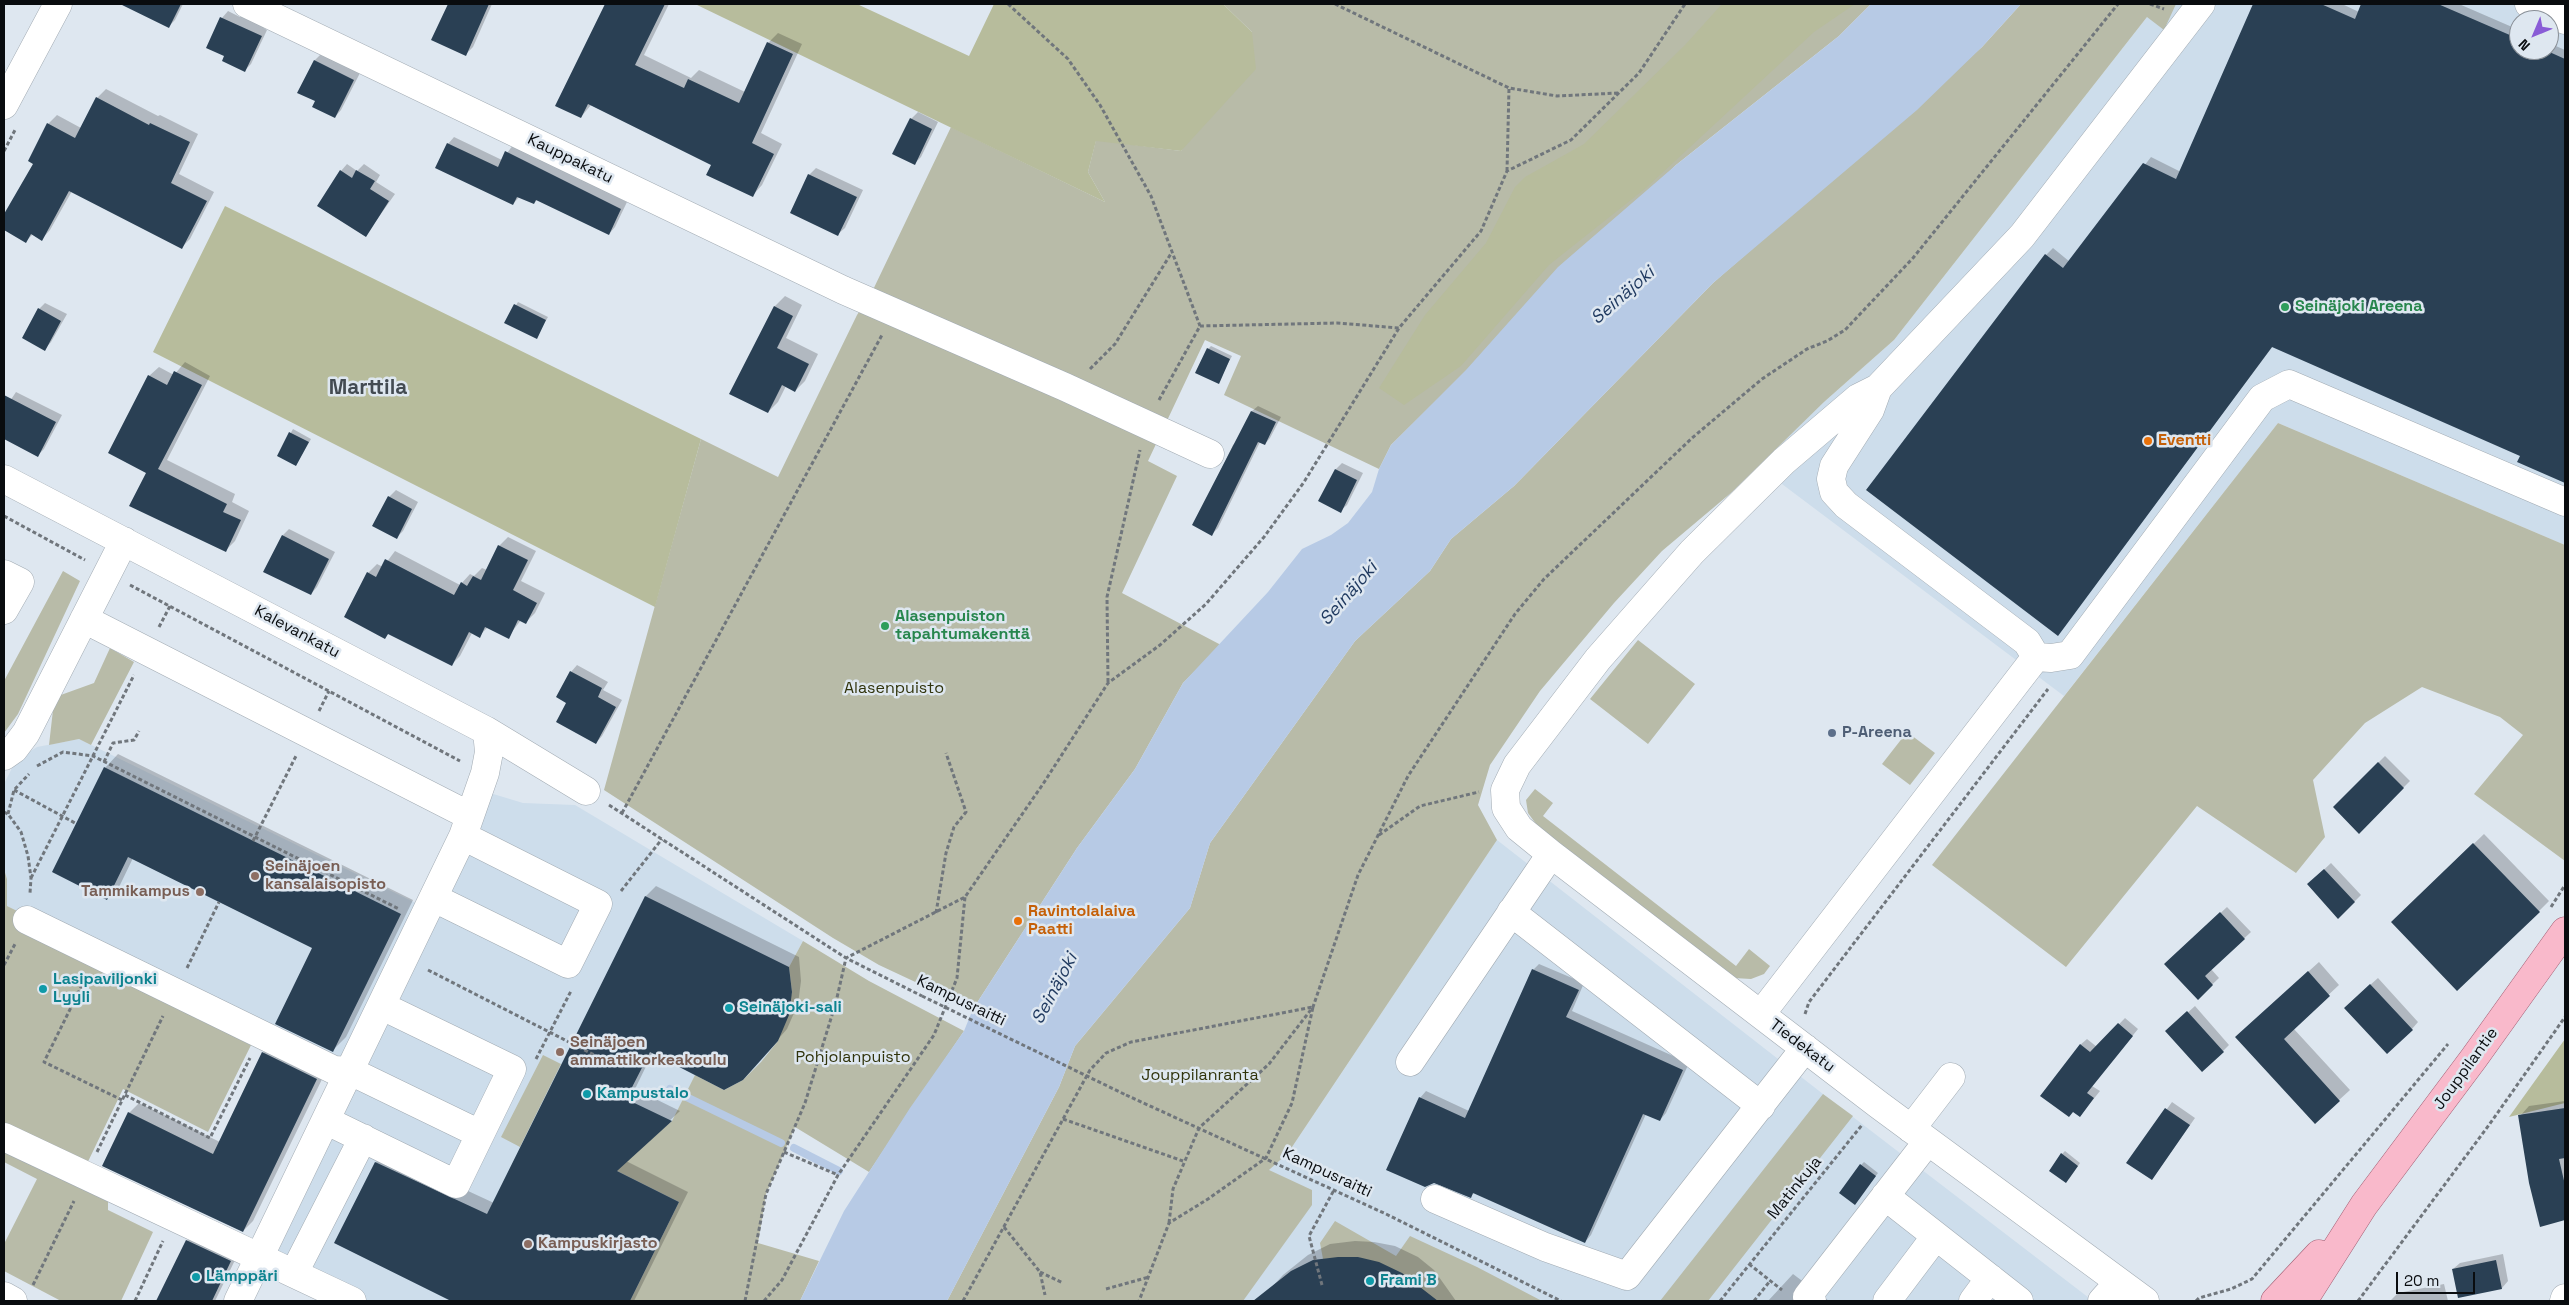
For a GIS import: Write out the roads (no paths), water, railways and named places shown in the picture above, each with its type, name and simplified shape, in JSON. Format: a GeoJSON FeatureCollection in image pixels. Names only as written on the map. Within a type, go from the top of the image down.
{"type":"FeatureCollection","features":[{"type":"Feature","properties":{"kind":"main road","name":"Jouppilantie"},"geometry":{"type":"LineString","coordinates":[[2303,1301],[2364,1205],[2474,1058],[2556,922]]}},
{"type":"Feature","properties":{"kind":"main road","name":"Jouppilantie"},"geometry":{"type":"LineString","coordinates":[[2274,1301],[2364,1205]]}},
{"type":"Feature","properties":{"kind":"street"},"geometry":{"type":"LineString","coordinates":[[4,105],[58,4]]}},
{"type":"Feature","properties":{"kind":"street","name":"Kauppakatu"},"geometry":{"type":"LineString","coordinates":[[248,4],[893,313],[1065,387],[1210,454]]}},
{"type":"Feature","properties":{"kind":"street"},"geometry":{"type":"LineString","coordinates":[[2036,657],[2027,642],[1846,505],[1834,492],[1831,479],[1834,466],[1870,410],[1878,388],[2027,230],[2201,4]]}},
{"type":"Feature","properties":{"kind":"street"},"geometry":{"type":"LineString","coordinates":[[2529,4],[2565,20]]}},
{"type":"Feature","properties":{"kind":"street"},"geometry":{"type":"LineString","coordinates":[[2036,657],[2051,658],[2070,655],[2262,398],[2288,384],[2565,502]]}},
{"type":"Feature","properties":{"kind":"street","name":"Tiedekatu"},"geometry":{"type":"LineString","coordinates":[[1878,388],[1858,398],[1784,461],[1692,552],[1598,658],[1517,765],[1505,790],[1506,808],[1519,828],[1551,854],[1919,1135],[2110,1292],[2145,1301]]}},
{"type":"Feature","properties":{"kind":"street","name":"Kalevankatu"},"geometry":{"type":"LineString","coordinates":[[4,479],[487,731],[586,790]]}},
{"type":"Feature","properties":{"kind":"street"},"geometry":{"type":"LineString","coordinates":[[4,756],[14,749],[26,734],[124,541]]}},
{"type":"Feature","properties":{"kind":"street"},"geometry":{"type":"LineString","coordinates":[[4,574],[20,582],[4,610]]}},
{"type":"Feature","properties":{"kind":"street"},"geometry":{"type":"LineString","coordinates":[[84,619],[308,733],[598,904],[568,964],[434,898]]}},
{"type":"Feature","properties":{"kind":"street"},"geometry":{"type":"LineString","coordinates":[[1761,1014],[2036,657]]}},
{"type":"Feature","properties":{"kind":"street"},"geometry":{"type":"LineString","coordinates":[[238,1301],[327,1121],[467,826],[485,773],[488,752],[487,731]]}},
{"type":"Feature","properties":{"kind":"street"},"geometry":{"type":"LineString","coordinates":[[1410,1062],[1551,854]]}},
{"type":"Feature","properties":{"kind":"street"},"geometry":{"type":"LineString","coordinates":[[1512,912],[1762,1106]]}},
{"type":"Feature","properties":{"kind":"street"},"geometry":{"type":"LineString","coordinates":[[27,920],[334,1070],[350,1071],[480,1134]]}},
{"type":"Feature","properties":{"kind":"street"},"geometry":{"type":"LineString","coordinates":[[327,1121],[456,1184],[512,1069],[382,1006]]}},
{"type":"Feature","properties":{"kind":"street"},"geometry":{"type":"LineString","coordinates":[[1435,1199],[1545,1247],[1627,1276],[1762,1106],[1805,1048]]}},
{"type":"Feature","properties":{"kind":"street"},"geometry":{"type":"LineString","coordinates":[[1801,1299],[1807,1297],[1884,1196],[1951,1077]]}},
{"type":"Feature","properties":{"kind":"street"},"geometry":{"type":"LineString","coordinates":[[4,1137],[352,1301]]}},
{"type":"Feature","properties":{"kind":"street"},"geometry":{"type":"LineString","coordinates":[[294,1273],[363,1138]]}},
{"type":"Feature","properties":{"kind":"street"},"geometry":{"type":"LineString","coordinates":[[1884,1196],[2019,1301]]}},
{"type":"Feature","properties":{"kind":"street"},"geometry":{"type":"LineString","coordinates":[[1887,1301],[1936,1236]]}},
{"type":"Feature","properties":{"kind":"street"},"geometry":{"type":"LineString","coordinates":[[1973,1301],[1990,1278]]}},
{"type":"Feature","properties":{"kind":"water","name":"Seinäjoki"},"geometry":{"type":"Polygon","coordinates":[[[1871,4],[2021,4],[1982,47],[1917,110],[1713,283],[1514,486],[1451,539],[1430,571],[1355,641],[1210,843],[1190,908],[1075,1046],[1059,1087],[947,1301],[800,1301],[844,1211],[910,1108],[964,1031],[973,1009],[1077,848],[1135,769],[1183,683],[1268,592],[1302,549],[1331,535],[1348,523],[1372,492],[1379,469],[1391,445],[1466,370],[1558,267],[1676,165],[1839,36],[1871,4]]]}},
{"type":"Feature","properties":{"kind":"waterway"},"geometry":{"type":"LineString","coordinates":[[670,1089],[781,1143]]}},
{"type":"Feature","properties":{"kind":"waterway"},"geometry":{"type":"LineString","coordinates":[[794,1148],[839,1171]]}},
{"type":"Feature","properties":{"kind":"place","name":"Seinäjoki Areena"},"geometry":{"type":"Point","coordinates":[2285,307]}},
{"type":"Feature","properties":{"kind":"place","name":"Eventti"},"geometry":{"type":"Point","coordinates":[2148,441]}},
{"type":"Feature","properties":{"kind":"place","name":"Alasenpuiston tapahtumakenttä"},"geometry":{"type":"Point","coordinates":[885,626]}},
{"type":"Feature","properties":{"kind":"place","name":"P-Areena"},"geometry":{"type":"Point","coordinates":[1832,733]}},
{"type":"Feature","properties":{"kind":"place","name":"Seinäjoen kansalaisopisto"},"geometry":{"type":"Point","coordinates":[255,876]}},
{"type":"Feature","properties":{"kind":"place","name":"Tammikampus"},"geometry":{"type":"Point","coordinates":[200,892]}},
{"type":"Feature","properties":{"kind":"place","name":"Ravintolalaiva Paatti"},"geometry":{"type":"Point","coordinates":[1018,921]}},
{"type":"Feature","properties":{"kind":"place","name":"Lasipaviljonki Lyyli"},"geometry":{"type":"Point","coordinates":[43,989]}},
{"type":"Feature","properties":{"kind":"place","name":"Seinäjoki-sali"},"geometry":{"type":"Point","coordinates":[729,1008]}},
{"type":"Feature","properties":{"kind":"place","name":"Seinäjoen ammattikorkeakoulu"},"geometry":{"type":"Point","coordinates":[560,1052]}},
{"type":"Feature","properties":{"kind":"place","name":"Kampustalo"},"geometry":{"type":"Point","coordinates":[587,1094]}},
{"type":"Feature","properties":{"kind":"place","name":"Kampuskirjasto"},"geometry":{"type":"Point","coordinates":[528,1244]}},
{"type":"Feature","properties":{"kind":"place","name":"Lämppäri"},"geometry":{"type":"Point","coordinates":[196,1277]}},
{"type":"Feature","properties":{"kind":"place","name":"Frami B"},"geometry":{"type":"Point","coordinates":[1370,1281]}},
{"type":"Feature","properties":{"kind":"district","name":"Marttila"},"geometry":{"type":"Point","coordinates":[368,388]}},
{"type":"Feature","properties":{"kind":"park label","name":"Alasenpuisto"},"geometry":{"type":"Point","coordinates":[894,689]}},
{"type":"Feature","properties":{"kind":"park label","name":"Pohjolanpuisto"},"geometry":{"type":"Point","coordinates":[853,1058]}},
{"type":"Feature","properties":{"kind":"park label","name":"Jouppilanranta"},"geometry":{"type":"Point","coordinates":[1200,1076]}}]}
